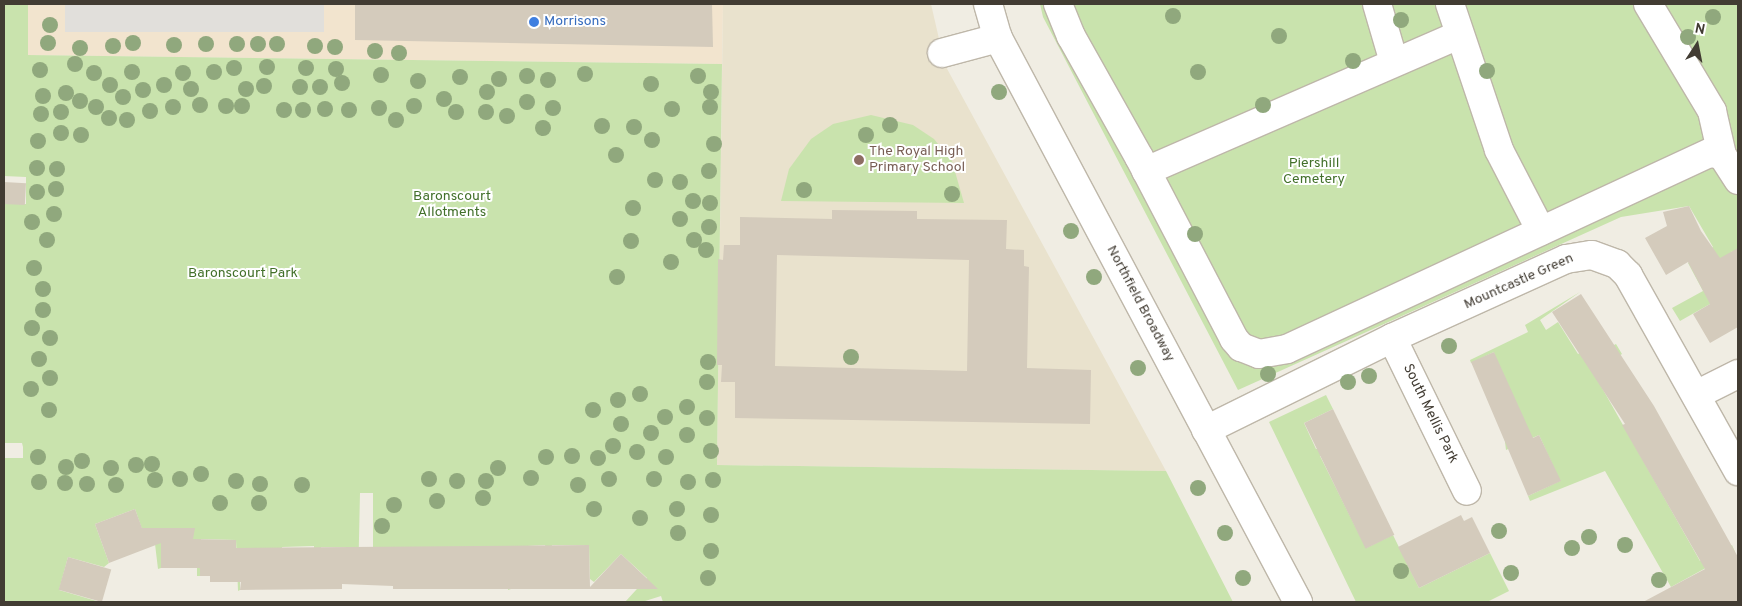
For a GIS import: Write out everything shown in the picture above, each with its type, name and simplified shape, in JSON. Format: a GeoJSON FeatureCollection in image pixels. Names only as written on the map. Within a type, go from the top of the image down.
{"type":"FeatureCollection","features":[{"type":"Feature","properties":{"kind":"street","name":"Northfield Broadway"},"geometry":{"type":"LineString","coordinates":[[988,4],[998,38],[1298,602]]}},
{"type":"Feature","properties":{"kind":"street"},"geometry":{"type":"LineString","coordinates":[[1058,4],[1071,36],[1146,171],[1234,339],[1241,347],[1259,354],[1287,349],[1710,153],[1722,155]]}},
{"type":"Feature","properties":{"kind":"street"},"geometry":{"type":"LineString","coordinates":[[1377,4],[1394,62]]}},
{"type":"Feature","properties":{"kind":"street"},"geometry":{"type":"LineString","coordinates":[[1450,4],[1499,150],[1542,231]]}},
{"type":"Feature","properties":{"kind":"street"},"geometry":{"type":"LineString","coordinates":[[1648,4],[1712,111],[1722,155],[1738,180]]}},
{"type":"Feature","properties":{"kind":"street"},"geometry":{"type":"LineString","coordinates":[[1146,171],[1394,62],[1460,36]]}},
{"type":"Feature","properties":{"kind":"street"},"geometry":{"type":"LineString","coordinates":[[942,53],[998,38]]}},
{"type":"Feature","properties":{"kind":"street","name":"Mountcastle Green"},"geometry":{"type":"LineString","coordinates":[[1206,430],[1392,338],[1566,259],[1592,255],[1617,264],[1628,275],[1738,471]]}},
{"type":"Feature","properties":{"kind":"street","name":"South Mellis Park"},"geometry":{"type":"LineString","coordinates":[[1392,338],[1467,491]]}},
{"type":"Feature","properties":{"kind":"street"},"geometry":{"type":"LineString","coordinates":[[1696,395],[1738,374]]}},
{"type":"Feature","properties":{"kind":"shaded area"},"geometry":{"type":"Polygon","coordinates":[[[28,4],[723,4],[722,64],[28,55],[28,4]]]}},
{"type":"Feature","properties":{"kind":"shaded area"},"geometry":{"type":"Polygon","coordinates":[[[65,4],[324,4],[324,32],[65,32],[65,4]]]}},
{"type":"Feature","properties":{"kind":"shaded area","name":"The Royal High Primary School"},"geometry":{"type":"Polygon","coordinates":[[[723,4],[931,4],[945,65],[1166,471],[717,465],[723,4]]]}},
{"type":"Feature","properties":{"kind":"green space","name":"Baronscourt Park"},"geometry":{"type":"Polygon","coordinates":[[[4,4],[28,4],[28,55],[722,64],[717,465],[1166,471],[1233,602],[663,602],[661,596],[642,602],[625,602],[647,578],[621,554],[594,582],[590,579],[589,545],[552,545],[553,589],[545,545],[509,547],[511,589],[508,590],[508,581],[373,582],[373,493],[360,493],[358,584],[354,547],[321,547],[320,589],[314,585],[314,546],[282,547],[282,585],[276,585],[276,548],[240,548],[240,590],[238,591],[236,540],[201,539],[200,576],[197,576],[197,563],[193,563],[193,528],[161,528],[161,568],[158,569],[155,544],[148,546],[135,509],[95,524],[109,563],[104,567],[68,557],[59,590],[100,602],[4,602],[4,458],[23,458],[23,447],[22,443],[4,443],[4,204],[26,204],[26,177],[4,176],[4,4]]]}},
{"type":"Feature","properties":{"kind":"green space","name":"Piershill Cemetery"},"geometry":{"type":"Polygon","coordinates":[[[1040,4],[1738,4],[1738,261],[1732,251],[1710,304],[1680,321],[1672,308],[1703,291],[1688,263],[1713,247],[1689,206],[1621,217],[1238,390],[1043,17],[1040,4]]]}},
{"type":"Feature","properties":{"kind":"green space"},"geometry":{"type":"Polygon","coordinates":[[[871,115],[913,125],[934,139],[952,161],[964,203],[781,201],[789,169],[811,139],[833,124],[871,115]]]}},
{"type":"Feature","properties":{"kind":"green space"},"geometry":{"type":"Polygon","coordinates":[[[1580,292],[1540,320],[1546,330],[1558,322],[1578,354],[1607,336],[1612,346],[1616,344],[1622,354],[1593,372],[1700,561],[1732,545],[1735,552],[1671,587],[1605,471],[1530,501],[1528,496],[1560,481],[1539,435],[1506,450],[1494,352],[1471,363],[1470,360],[1528,332],[1525,325],[1580,292]]]}},
{"type":"Feature","properties":{"kind":"green space"},"geometry":{"type":"Polygon","coordinates":[[[1326,395],[1333,409],[1304,423],[1316,449],[1320,448],[1324,454],[1320,456],[1366,548],[1393,535],[1419,588],[1490,553],[1509,591],[1487,602],[1356,602],[1269,422],[1326,395]]]}},
{"type":"Feature","properties":{"kind":"building","name":"Morrisons"},"geometry":{"type":"Polygon","coordinates":[[[355,4],[712,4],[713,47],[355,40],[355,4]]]}},
{"type":"Feature","properties":{"kind":"building"},"geometry":{"type":"Polygon","coordinates":[[[4,182],[26,183],[25,205],[4,204],[4,182]]]}},
{"type":"Feature","properties":{"kind":"building"},"geometry":{"type":"Polygon","coordinates":[[[1689,206],[1701,231],[1720,258],[1738,248],[1738,327],[1710,343],[1693,314],[1710,304],[1688,262],[1666,275],[1645,238],[1667,226],[1663,212],[1689,206]]]}},
{"type":"Feature","properties":{"kind":"building"},"geometry":{"type":"Polygon","coordinates":[[[832,210],[917,211],[917,219],[1007,220],[1006,249],[1024,250],[1024,266],[1029,267],[1027,368],[1091,370],[1090,424],[735,418],[735,382],[721,382],[722,365],[717,365],[718,259],[723,260],[724,245],[740,245],[740,217],[832,219],[832,210]],[[777,255],[775,366],[967,371],[969,260],[777,255]]]}},
{"type":"Feature","properties":{"kind":"building"},"geometry":{"type":"Polygon","coordinates":[[[1581,294],[1654,406],[1738,557],[1738,602],[1643,602],[1705,569],[1622,425],[1625,424],[1552,312],[1581,294]]]}},
{"type":"Feature","properties":{"kind":"building"},"geometry":{"type":"Polygon","coordinates":[[[1494,352],[1533,438],[1539,435],[1561,481],[1528,496],[1471,362],[1494,352]]]}},
{"type":"Feature","properties":{"kind":"building"},"geometry":{"type":"Polygon","coordinates":[[[1333,409],[1394,535],[1366,549],[1304,423],[1333,409]]]}},
{"type":"Feature","properties":{"kind":"building"},"geometry":{"type":"Polygon","coordinates":[[[135,509],[142,528],[195,528],[193,539],[236,540],[236,548],[589,545],[590,587],[621,554],[658,589],[393,589],[393,586],[342,584],[342,589],[240,590],[241,582],[210,582],[210,576],[200,576],[200,568],[161,568],[161,543],[109,563],[95,524],[135,509]]]}},
{"type":"Feature","properties":{"kind":"building"},"geometry":{"type":"Polygon","coordinates":[[[1461,515],[1464,521],[1472,517],[1490,553],[1419,588],[1398,547],[1461,515]]]}},
{"type":"Feature","properties":{"kind":"building"},"geometry":{"type":"Polygon","coordinates":[[[68,557],[111,569],[102,602],[59,590],[68,557]]]}},
{"type":"Feature","properties":{"kind":"place","name":"Morrisons"},"geometry":{"type":"Point","coordinates":[534,22]}},
{"type":"Feature","properties":{"kind":"place","name":"The Royal High Primary School"},"geometry":{"type":"Point","coordinates":[859,160]}},
{"type":"Feature","properties":{"kind":"park label","name":"Baronscourt Allotments"},"geometry":{"type":"Point","coordinates":[452,206]}}]}
